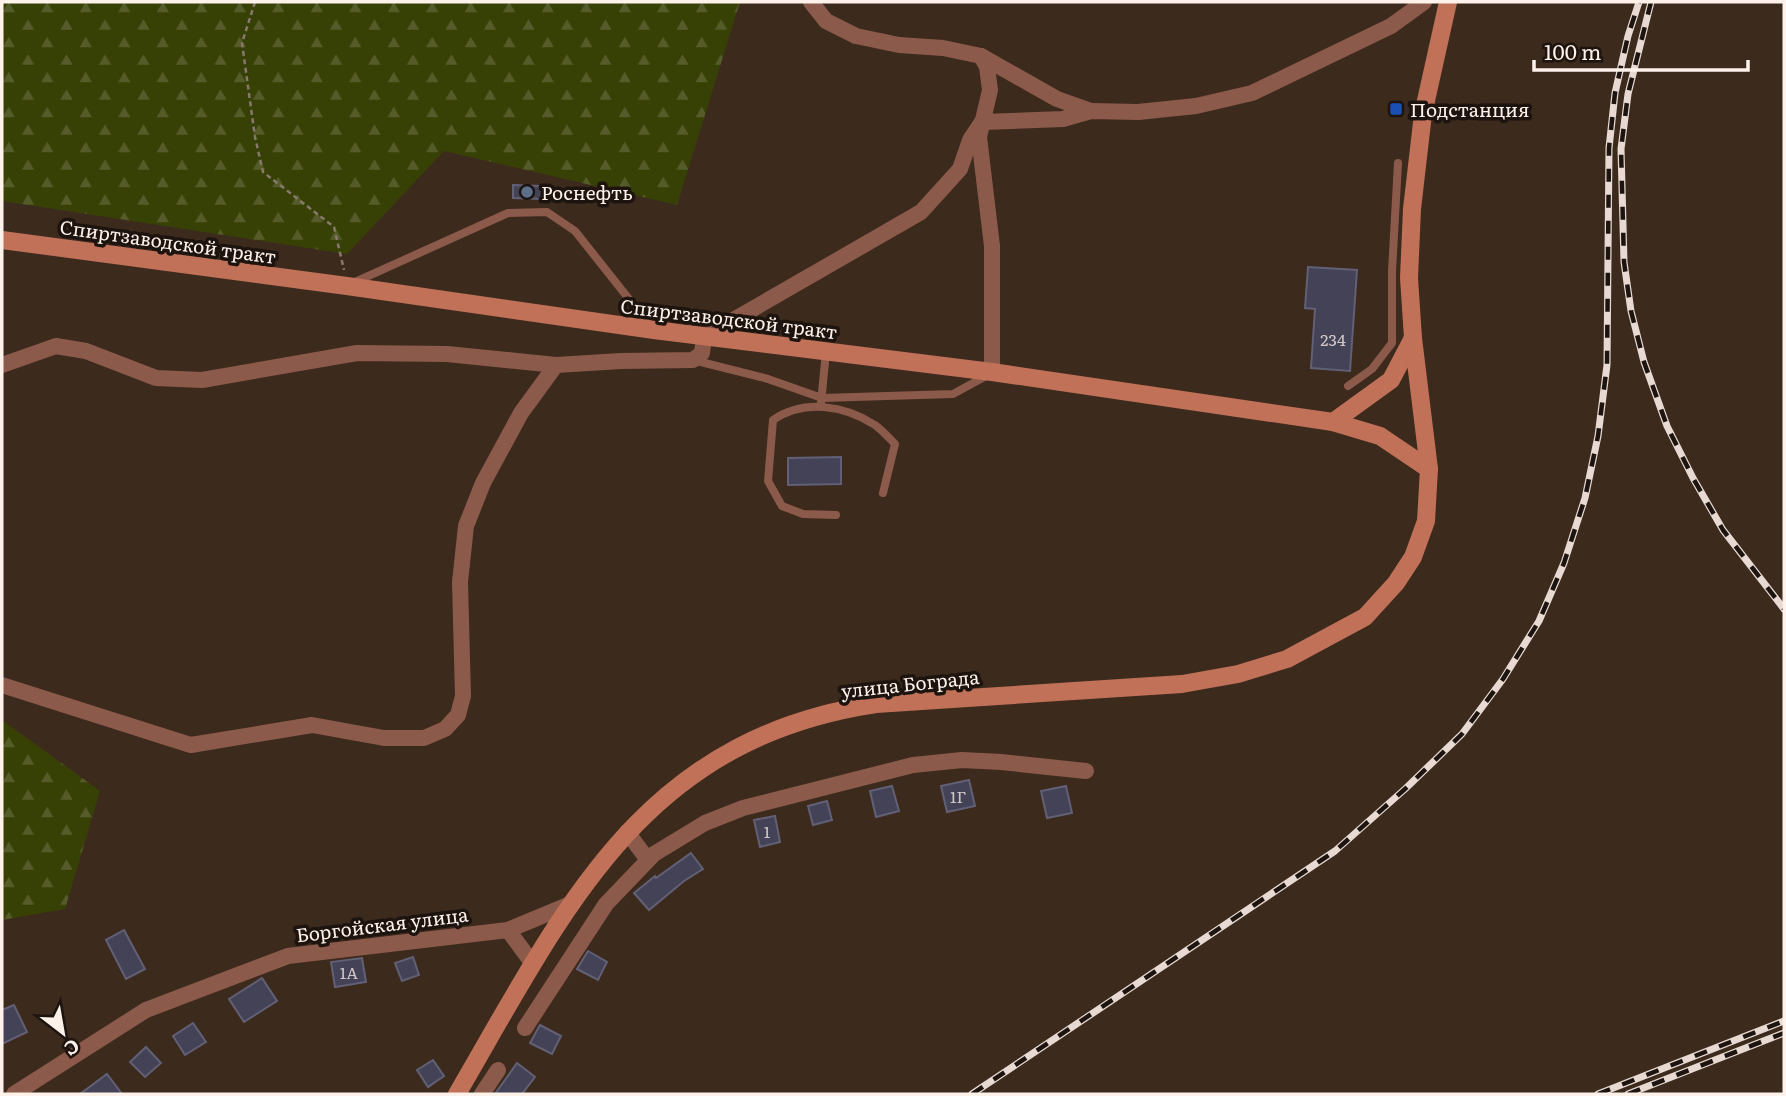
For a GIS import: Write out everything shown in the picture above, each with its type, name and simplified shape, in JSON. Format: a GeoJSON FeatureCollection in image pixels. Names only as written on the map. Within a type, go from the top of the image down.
{"type":"FeatureCollection","features":[{"type":"Feature","properties":{"kind":"main road","name":"улица Бограда"},"geometry":{"type":"LineString","coordinates":[[457,1094],[534,964],[601,863],[627,832],[690,776],[741,745],[797,721],[876,704],[1182,684],[1238,674],[1287,659],[1365,617],[1396,583],[1413,557],[1426,521],[1429,469],[1413,338],[1401,271],[1412,209],[1423,114],[1448,2]]}},
{"type":"Feature","properties":{"kind":"main road","name":"Спиртзаводской тракт"},"geometry":{"type":"LineString","coordinates":[[2,240],[704,337],[992,372],[1333,422],[1380,436],[1429,469]]}},
{"type":"Feature","properties":{"kind":"main road"},"geometry":{"type":"LineString","coordinates":[[1333,422],[1391,380],[1413,338]]}},
{"type":"Feature","properties":{"kind":"street"},"geometry":{"type":"LineString","coordinates":[[811,2],[827,21],[856,36],[899,45],[943,48],[981,57],[1056,99],[1091,111]]}},
{"type":"Feature","properties":{"kind":"street"},"geometry":{"type":"LineString","coordinates":[[982,122],[1063,119],[1091,111],[1138,112],[1196,106],[1252,93],[1391,26],[1424,2]]}},
{"type":"Feature","properties":{"kind":"street"},"geometry":{"type":"LineString","coordinates":[[981,57],[987,67],[990,90],[979,137],[992,246],[992,372]]}},
{"type":"Feature","properties":{"kind":"street"},"geometry":{"type":"LineString","coordinates":[[2,365],[55,346],[86,351],[156,378],[202,380],[357,353],[447,354],[556,365],[694,360],[702,354],[704,337],[921,212],[960,169],[970,140],[982,122]]}},
{"type":"Feature","properties":{"kind":"street"},"geometry":{"type":"LineString","coordinates":[[2,685],[191,745],[312,725],[384,738],[424,738],[446,729],[458,715],[463,696],[460,582],[466,526],[484,483],[521,413],[556,365]]}},
{"type":"Feature","properties":{"kind":"street"},"geometry":{"type":"LineString","coordinates":[[525,1028],[606,904],[648,860],[670,843],[705,823],[743,808],[913,765],[962,760],[1086,771]]}},
{"type":"Feature","properties":{"kind":"street"},"geometry":{"type":"LineString","coordinates":[[627,832],[648,860]]}},
{"type":"Feature","properties":{"kind":"street","name":"Боргойская улица"},"geometry":{"type":"LineString","coordinates":[[14,1094],[146,1010],[288,956],[508,930],[573,903]]}},
{"type":"Feature","properties":{"kind":"street"},"geometry":{"type":"LineString","coordinates":[[508,930],[534,964]]}},
{"type":"Feature","properties":{"kind":"street"},"geometry":{"type":"LineString","coordinates":[[482,1094],[498,1070]]}},
{"type":"Feature","properties":{"kind":"lane"},"geometry":{"type":"LineString","coordinates":[[1348,386],[1372,369],[1392,343],[1401,271],[1398,163]]}},
{"type":"Feature","properties":{"kind":"lane"},"geometry":{"type":"LineString","coordinates":[[347,286],[508,213],[547,212],[575,231],[654,330]]}},
{"type":"Feature","properties":{"kind":"lane"},"geometry":{"type":"LineString","coordinates":[[822,402],[826,352]]}},
{"type":"Feature","properties":{"kind":"lane"},"geometry":{"type":"LineString","coordinates":[[694,360],[768,379],[877,426],[895,444],[883,493]]}},
{"type":"Feature","properties":{"kind":"lane"},"geometry":{"type":"LineString","coordinates":[[836,515],[803,514],[782,506],[768,481],[773,420],[786,411],[822,402],[953,394],[992,372]]}},
{"type":"Feature","properties":{"kind":"path"},"geometry":{"type":"LineString","coordinates":[[255,2],[242,43],[255,137],[263,172],[334,227],[347,286]]}},
{"type":"Feature","properties":{"kind":"green space"},"geometry":{"type":"Polygon","coordinates":[[[2,2],[740,2],[677,205],[444,151],[347,254],[2,201],[2,2]]]}},
{"type":"Feature","properties":{"kind":"green space"},"geometry":{"type":"Polygon","coordinates":[[[2,720],[100,791],[65,909],[2,920],[2,720]]]}},
{"type":"Feature","properties":{"kind":"building","name":"Роснефть"},"geometry":{"type":"Polygon","coordinates":[[[513,185],[541,186],[541,199],[513,198],[513,185]]]}},
{"type":"Feature","properties":{"kind":"building"},"geometry":{"type":"Polygon","coordinates":[[[1308,267],[1357,270],[1350,371],[1311,368],[1315,309],[1305,308],[1308,267]]]}},
{"type":"Feature","properties":{"kind":"building"},"geometry":{"type":"Polygon","coordinates":[[[841,457],[841,484],[788,485],[788,458],[841,457]]]}},
{"type":"Feature","properties":{"kind":"building"},"geometry":{"type":"Polygon","coordinates":[[[969,780],[975,806],[947,812],[941,786],[969,780]]]}},
{"type":"Feature","properties":{"kind":"building"},"geometry":{"type":"Polygon","coordinates":[[[892,786],[899,811],[876,817],[870,791],[892,786]]]}},
{"type":"Feature","properties":{"kind":"building"},"geometry":{"type":"Polygon","coordinates":[[[1066,786],[1072,813],[1047,818],[1041,791],[1066,786]]]}},
{"type":"Feature","properties":{"kind":"building"},"geometry":{"type":"Polygon","coordinates":[[[827,801],[832,820],[813,825],[808,806],[827,801]]]}},
{"type":"Feature","properties":{"kind":"building"},"geometry":{"type":"Polygon","coordinates":[[[775,816],[780,842],[760,847],[754,820],[775,816]]]}},
{"type":"Feature","properties":{"kind":"building"},"geometry":{"type":"Polygon","coordinates":[[[691,853],[703,869],[649,910],[634,893],[691,853]]]}},
{"type":"Feature","properties":{"kind":"building"},"geometry":{"type":"Polygon","coordinates":[[[124,930],[145,969],[126,979],[106,940],[124,930]]]}},
{"type":"Feature","properties":{"kind":"building"},"geometry":{"type":"Polygon","coordinates":[[[588,951],[607,962],[598,980],[577,969],[588,951]]]}},
{"type":"Feature","properties":{"kind":"building"},"geometry":{"type":"Polygon","coordinates":[[[413,957],[419,975],[402,981],[395,963],[413,957]]]}},
{"type":"Feature","properties":{"kind":"building"},"geometry":{"type":"Polygon","coordinates":[[[362,958],[366,982],[335,987],[331,962],[362,958]]]}},
{"type":"Feature","properties":{"kind":"building"},"geometry":{"type":"Polygon","coordinates":[[[262,978],[277,1001],[244,1022],[229,999],[262,978]]]}},
{"type":"Feature","properties":{"kind":"building"},"geometry":{"type":"Polygon","coordinates":[[[14,1005],[27,1032],[2,1044],[2,1010],[14,1005]]]}},
{"type":"Feature","properties":{"kind":"building"},"geometry":{"type":"Polygon","coordinates":[[[193,1023],[206,1042],[185,1055],[173,1036],[193,1023]]]}},
{"type":"Feature","properties":{"kind":"building"},"geometry":{"type":"Polygon","coordinates":[[[540,1025],[561,1036],[552,1054],[530,1043],[540,1025]]]}},
{"type":"Feature","properties":{"kind":"building"},"geometry":{"type":"Polygon","coordinates":[[[146,1047],[161,1063],[145,1077],[130,1062],[146,1047]]]}},
{"type":"Feature","properties":{"kind":"building"},"geometry":{"type":"Polygon","coordinates":[[[433,1060],[444,1076],[428,1087],[417,1070],[433,1060]]]}},
{"type":"Feature","properties":{"kind":"building"},"geometry":{"type":"Polygon","coordinates":[[[517,1063],[535,1077],[522,1094],[495,1094],[517,1063]]]}},
{"type":"Feature","properties":{"kind":"building"},"geometry":{"type":"Polygon","coordinates":[[[107,1074],[122,1094],[80,1094],[107,1074]]]}},
{"type":"Feature","properties":{"kind":"railway"},"geometry":{"type":"LineString","coordinates":[[972,1094],[1335,851],[1462,734],[1503,679],[1539,621],[1564,563],[1585,498],[1598,436],[1607,365],[1609,148],[1615,93],[1639,2]]}},
{"type":"Feature","properties":{"kind":"railway"},"geometry":{"type":"LineString","coordinates":[[1651,2],[1628,94],[1621,149],[1624,262],[1631,311],[1644,362],[1667,426],[1693,478],[1723,530],[1784,609]]}},
{"type":"Feature","properties":{"kind":"railway"},"geometry":{"type":"LineString","coordinates":[[1598,1094],[1784,1021]]}},
{"type":"Feature","properties":{"kind":"railway"},"geometry":{"type":"LineString","coordinates":[[1628,1094],[1784,1033]]}},
{"type":"Feature","properties":{"kind":"place","name":"Подстанция"},"geometry":{"type":"Point","coordinates":[1396,109]}},
{"type":"Feature","properties":{"kind":"place","name":"Роснефть"},"geometry":{"type":"Point","coordinates":[527,192]}}]}
